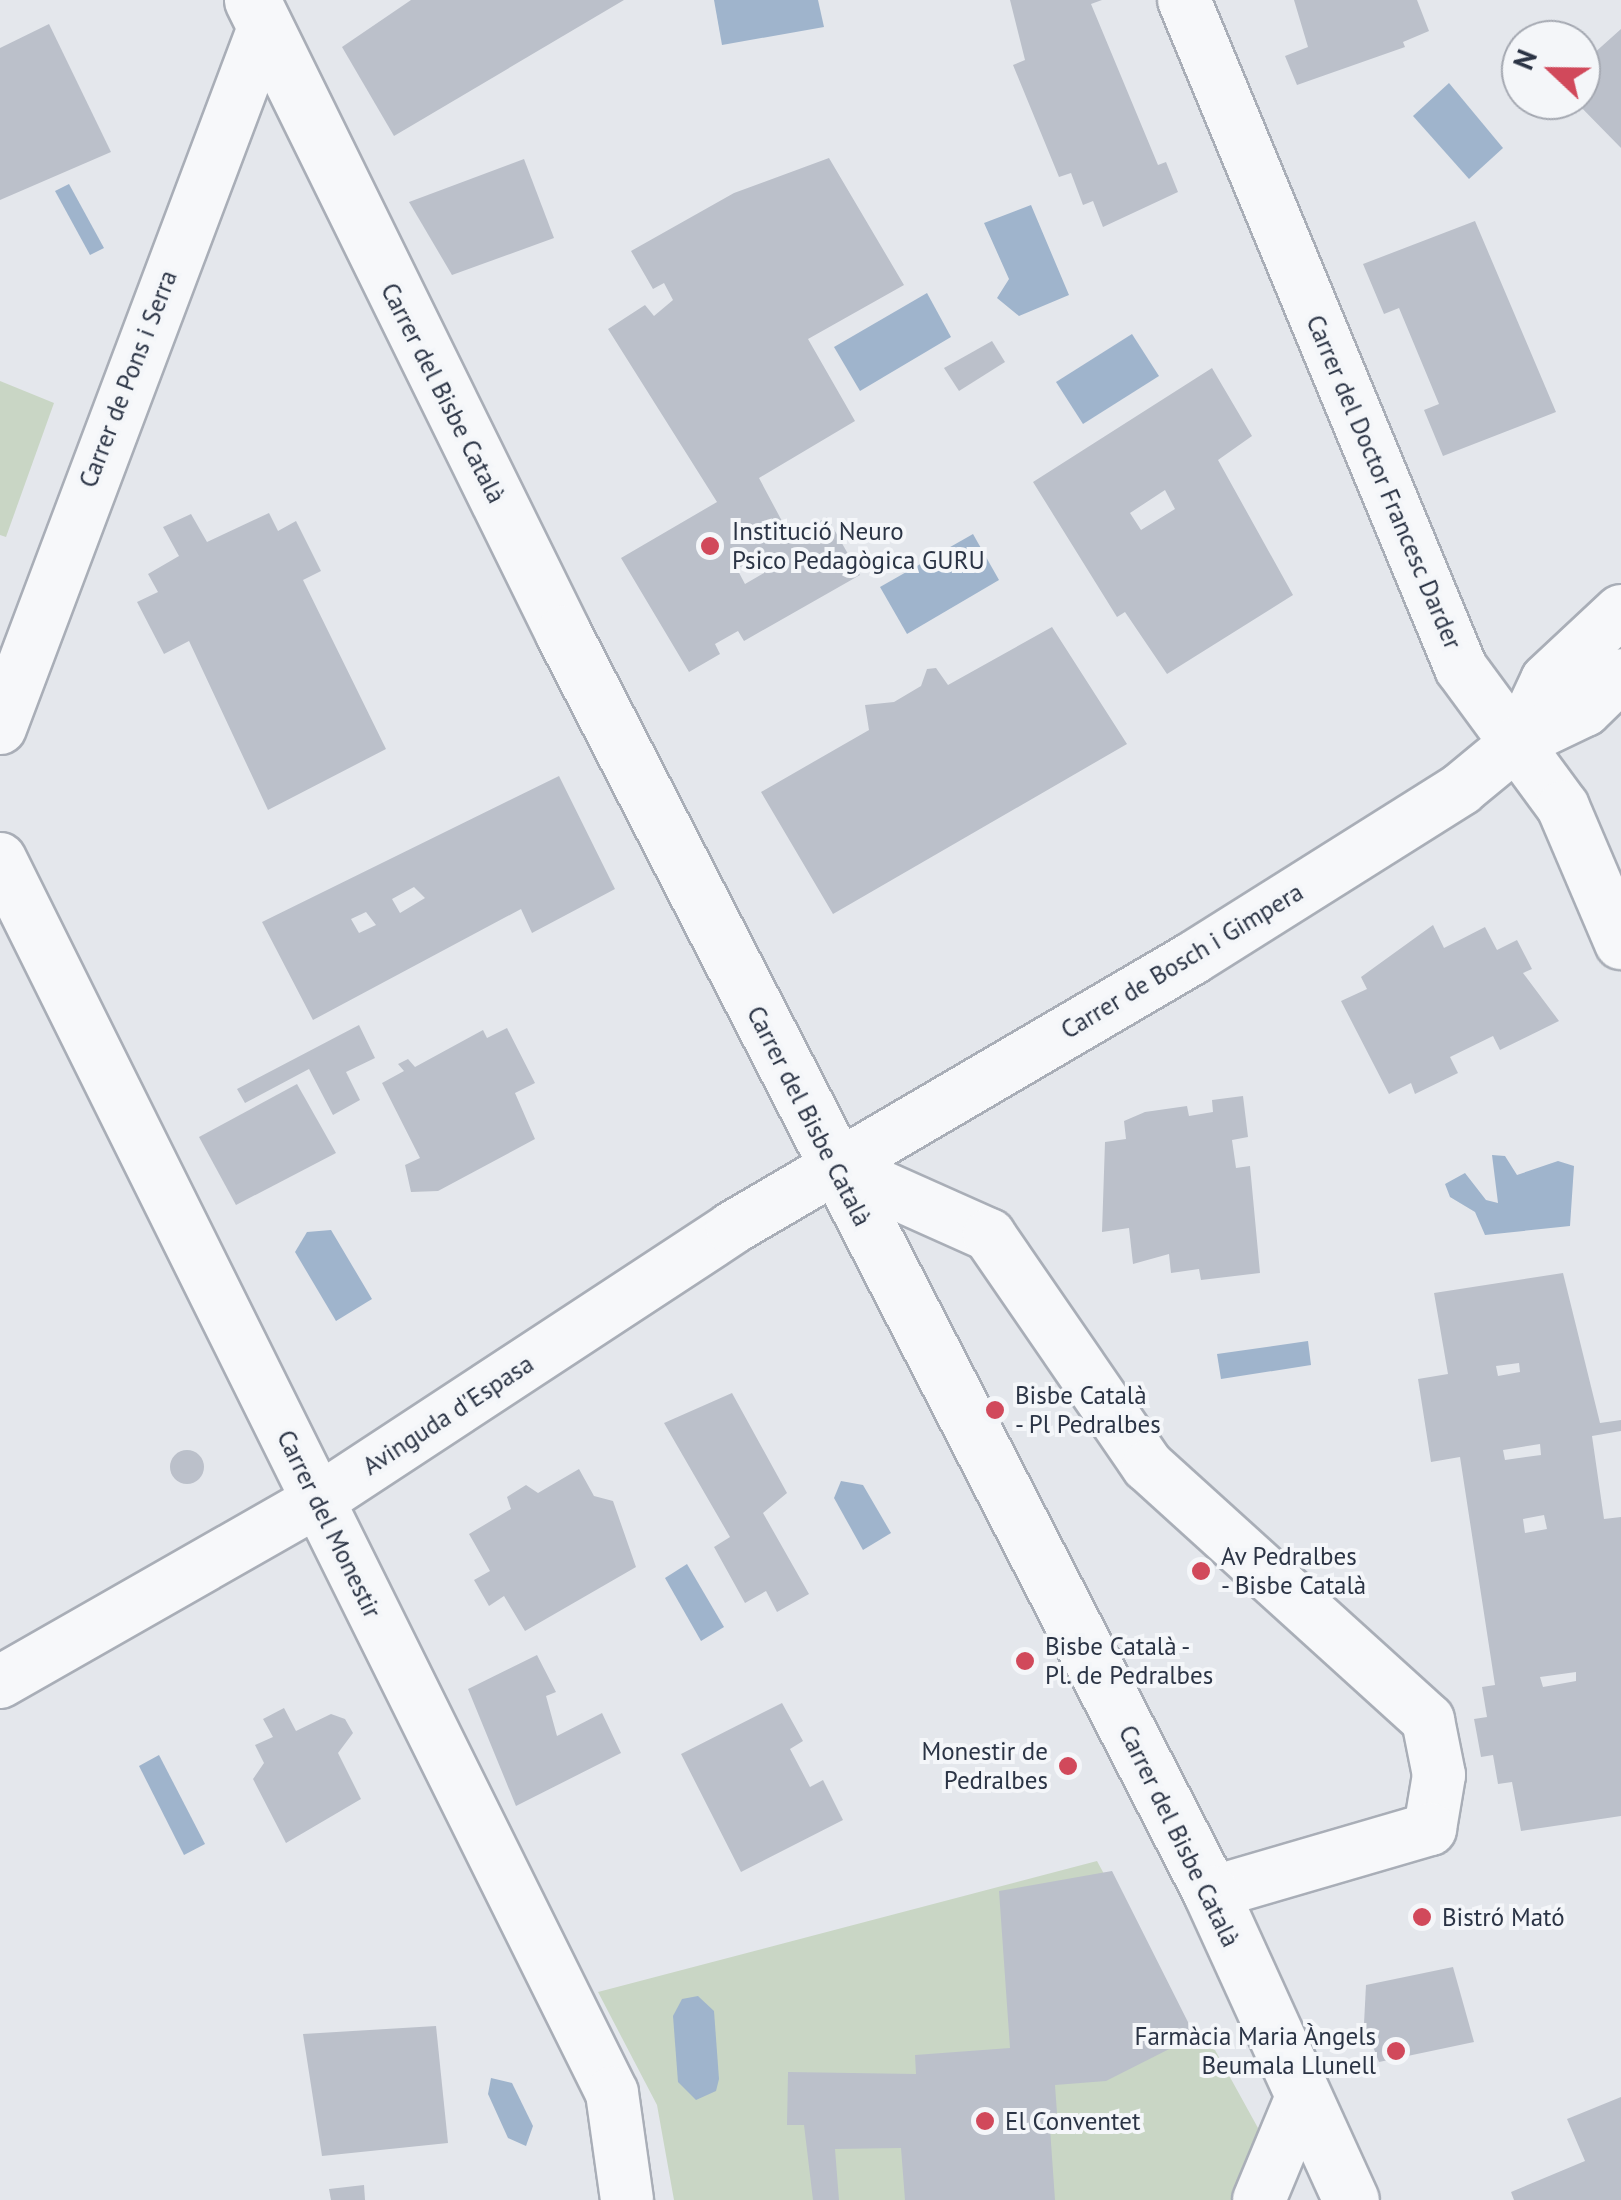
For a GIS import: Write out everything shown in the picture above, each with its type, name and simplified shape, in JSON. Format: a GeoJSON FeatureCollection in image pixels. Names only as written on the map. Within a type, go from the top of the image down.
{"type":"FeatureCollection","features":[{"type":"Feature","properties":{"kind":"street","name":"Carrer del Doctor Francesc Darder"},"geometry":{"type":"LineString","coordinates":[[1184,0],[1461,668],[1563,807],[1621,943]]}},
{"type":"Feature","properties":{"kind":"street","name":"Carrer de Pons i Serra"},"geometry":{"type":"LineString","coordinates":[[0,728],[257,16]]}},
{"type":"Feature","properties":{"kind":"street","name":"Carrer del Bisbe Català"},"geometry":{"type":"LineString","coordinates":[[257,16],[837,1167],[1212,1893],[1301,2099],[1352,2200]]}},
{"type":"Feature","properties":{"kind":"street","name":"Carrer de Bosch i Gimpera"},"geometry":{"type":"LineString","coordinates":[[1518,742],[1547,680],[1621,611]]}},
{"type":"Feature","properties":{"kind":"street","name":"Carrer de Bosch i Gimpera"},"geometry":{"type":"LineString","coordinates":[[837,1167],[1226,937],[1462,789],[1518,742],[1586,710],[1621,675]]}},
{"type":"Feature","properties":{"kind":"street","name":"Carrer del Monestir"},"geometry":{"type":"LineString","coordinates":[[0,859],[612,2093],[625,2200]]}},
{"type":"Feature","properties":{"kind":"street","name":"Avinguda d'Espasa"},"geometry":{"type":"LineString","coordinates":[[0,1682],[316,1501],[837,1167]]}},
{"type":"Feature","properties":{"kind":"street"},"geometry":{"type":"LineString","coordinates":[[837,1167],[989,1235],[1148,1466],[1428,1720],[1439,1775],[1430,1830],[1212,1893]]}},
{"type":"Feature","properties":{"kind":"street"},"geometry":{"type":"LineString","coordinates":[[1259,2200],[1301,2099]]}},
{"type":"Feature","properties":{"kind":"green space"},"geometry":{"type":"Polygon","coordinates":[[[0,381],[54,403],[6,537],[0,535],[0,381]]]}},
{"type":"Feature","properties":{"kind":"green space"},"geometry":{"type":"Polygon","coordinates":[[[1097,1861],[1195,2042],[1215,2050],[1258,2128],[1240,2200],[674,2200],[657,2105],[598,1992],[1097,1861]]]}},
{"type":"Feature","properties":{"kind":"water"},"geometry":{"type":"Polygon","coordinates":[[[714,0],[818,0],[824,27],[722,45],[714,0]]]}},
{"type":"Feature","properties":{"kind":"water"},"geometry":{"type":"Polygon","coordinates":[[[1449,83],[1503,148],[1469,179],[1413,116],[1449,83]]]}},
{"type":"Feature","properties":{"kind":"water"},"geometry":{"type":"Polygon","coordinates":[[[69,184],[104,248],[90,255],[55,191],[69,184]]]}},
{"type":"Feature","properties":{"kind":"water"},"geometry":{"type":"Polygon","coordinates":[[[1031,205],[1069,295],[1019,316],[997,298],[1009,279],[984,223],[1031,205]]]}},
{"type":"Feature","properties":{"kind":"water"},"geometry":{"type":"Polygon","coordinates":[[[927,293],[951,337],[860,391],[834,347],[927,293]]]}},
{"type":"Feature","properties":{"kind":"water"},"geometry":{"type":"Polygon","coordinates":[[[1132,334],[1159,376],[1083,424],[1056,382],[1132,334]]]}},
{"type":"Feature","properties":{"kind":"water"},"geometry":{"type":"Polygon","coordinates":[[[973,534],[999,580],[907,634],[880,587],[973,534]]]}},
{"type":"Feature","properties":{"kind":"water"},"geometry":{"type":"Polygon","coordinates":[[[1492,1155],[1505,1156],[1517,1175],[1558,1161],[1574,1166],[1570,1226],[1485,1235],[1475,1212],[1450,1197],[1445,1184],[1465,1173],[1486,1200],[1498,1203],[1492,1155]]]}},
{"type":"Feature","properties":{"kind":"water"},"geometry":{"type":"Polygon","coordinates":[[[331,1230],[372,1299],[336,1321],[295,1252],[307,1232],[331,1230]]]}},
{"type":"Feature","properties":{"kind":"water"},"geometry":{"type":"Polygon","coordinates":[[[1308,1341],[1311,1365],[1221,1379],[1217,1354],[1308,1341]]]}},
{"type":"Feature","properties":{"kind":"water"},"geometry":{"type":"Polygon","coordinates":[[[841,1481],[863,1485],[891,1533],[863,1550],[834,1498],[841,1481]]]}},
{"type":"Feature","properties":{"kind":"water"},"geometry":{"type":"Polygon","coordinates":[[[687,1564],[724,1627],[701,1641],[665,1578],[687,1564]]]}},
{"type":"Feature","properties":{"kind":"water"},"geometry":{"type":"Polygon","coordinates":[[[159,1755],[205,1844],[184,1855],[139,1766],[159,1755]]]}},
{"type":"Feature","properties":{"kind":"water"},"geometry":{"type":"Polygon","coordinates":[[[698,1996],[714,2011],[719,2079],[716,2091],[696,2100],[678,2082],[673,2016],[682,1999],[698,1996]]]}},
{"type":"Feature","properties":{"kind":"water"},"geometry":{"type":"Polygon","coordinates":[[[491,2078],[512,2083],[533,2126],[526,2146],[508,2138],[488,2094],[491,2078]]]}},
{"type":"Feature","properties":{"kind":"building"},"geometry":{"type":"Polygon","coordinates":[[[411,0],[624,0],[394,136],[342,47],[411,0]]]}},
{"type":"Feature","properties":{"kind":"building"},"geometry":{"type":"Polygon","coordinates":[[[1010,0],[1102,0],[1091,4],[1158,165],[1166,162],[1178,192],[1103,227],[1093,201],[1083,205],[1071,173],[1059,177],[1013,65],[1025,60],[1010,0]]]}},
{"type":"Feature","properties":{"kind":"building"},"geometry":{"type":"Polygon","coordinates":[[[1294,0],[1417,0],[1429,31],[1403,42],[1405,47],[1297,85],[1285,56],[1308,47],[1294,0]]]}},
{"type":"Feature","properties":{"kind":"building"},"geometry":{"type":"Polygon","coordinates":[[[49,24],[111,152],[0,200],[0,48],[49,24]]]}},
{"type":"Feature","properties":{"kind":"building"},"geometry":{"type":"Polygon","coordinates":[[[1621,29],[1621,148],[1594,120],[1601,120],[1601,47],[1621,29]]]}},
{"type":"Feature","properties":{"kind":"building"},"geometry":{"type":"Polygon","coordinates":[[[829,158],[904,285],[808,339],[855,421],[759,478],[791,538],[827,517],[860,575],[744,641],[738,631],[715,644],[720,654],[689,672],[621,558],[717,502],[608,329],[645,305],[654,316],[673,300],[664,283],[653,289],[631,251],[734,193],[829,158]],[[756,558],[737,569],[745,584],[764,573],[756,558]]]}},
{"type":"Feature","properties":{"kind":"building"},"geometry":{"type":"Polygon","coordinates":[[[524,159],[554,238],[452,275],[409,202],[524,159]]]}},
{"type":"Feature","properties":{"kind":"building"},"geometry":{"type":"Polygon","coordinates":[[[1475,221],[1556,412],[1443,456],[1424,410],[1439,404],[1399,308],[1384,314],[1363,264],[1475,221]]]}},
{"type":"Feature","properties":{"kind":"building"},"geometry":{"type":"Polygon","coordinates":[[[992,341],[1005,362],[959,391],[944,368],[992,341]]]}},
{"type":"Feature","properties":{"kind":"building"},"geometry":{"type":"Polygon","coordinates":[[[1212,368],[1252,436],[1218,460],[1293,595],[1167,674],[1125,612],[1117,617],[1033,482],[1212,368]],[[1165,490],[1130,513],[1141,530],[1175,509],[1165,490]]]}},
{"type":"Feature","properties":{"kind":"building"},"geometry":{"type":"Polygon","coordinates":[[[269,513],[278,531],[296,521],[321,571],[303,580],[386,749],[268,810],[189,641],[164,654],[137,602],[158,592],[148,574],[179,556],[163,527],[191,514],[207,542],[269,513]]]}},
{"type":"Feature","properties":{"kind":"building"},"geometry":{"type":"Polygon","coordinates":[[[1052,627],[1127,744],[833,914],[761,792],[869,730],[865,705],[894,702],[921,686],[927,669],[936,668],[948,685],[1052,627]]]}},
{"type":"Feature","properties":{"kind":"building"},"geometry":{"type":"Polygon","coordinates":[[[559,776],[615,889],[532,933],[521,909],[313,1020],[262,922],[559,776]],[[414,887],[392,899],[400,913],[425,898],[414,887]],[[366,912],[351,919],[359,933],[376,925],[366,912]]]}},
{"type":"Feature","properties":{"kind":"building"},"geometry":{"type":"Polygon","coordinates":[[[1433,925],[1444,948],[1485,927],[1497,950],[1517,940],[1532,969],[1523,973],[1559,1021],[1500,1050],[1493,1036],[1450,1057],[1458,1073],[1415,1094],[1411,1083],[1389,1094],[1341,1001],[1367,989],[1361,977],[1433,925]]]}},
{"type":"Feature","properties":{"kind":"building"},"geometry":{"type":"Polygon","coordinates":[[[359,1025],[375,1058],[346,1072],[360,1100],[333,1115],[309,1069],[245,1103],[237,1089],[359,1025]]]}},
{"type":"Feature","properties":{"kind":"building"},"geometry":{"type":"Polygon","coordinates":[[[507,1028],[535,1083],[515,1093],[535,1139],[438,1191],[411,1192],[405,1165],[420,1158],[382,1083],[404,1071],[398,1064],[408,1059],[415,1067],[483,1030],[487,1038],[507,1028]]]}},
{"type":"Feature","properties":{"kind":"building"},"geometry":{"type":"Polygon","coordinates":[[[297,1084],[336,1153],[236,1205],[199,1137],[297,1084]]]}},
{"type":"Feature","properties":{"kind":"building"},"geometry":{"type":"Polygon","coordinates":[[[1243,1096],[1248,1137],[1232,1140],[1236,1168],[1250,1166],[1260,1273],[1201,1280],[1199,1269],[1171,1273],[1169,1254],[1133,1264],[1129,1228],[1102,1232],[1105,1142],[1126,1139],[1124,1121],[1145,1112],[1187,1106],[1189,1116],[1213,1112],[1212,1100],[1243,1096]]]}},
{"type":"Feature","properties":{"kind":"building"},"geometry":{"type":"Polygon","coordinates":[[[1563,1273],[1600,1423],[1621,1420],[1621,1431],[1592,1436],[1604,1519],[1621,1517],[1621,1816],[1521,1831],[1512,1782],[1498,1784],[1493,1755],[1481,1757],[1474,1719],[1487,1717],[1482,1687],[1495,1685],[1460,1457],[1431,1462],[1418,1379],[1448,1374],[1434,1293],[1563,1273]],[[1519,1363],[1496,1366],[1498,1376],[1520,1372],[1519,1363]],[[1540,1444],[1503,1450],[1505,1460],[1541,1455],[1540,1444]],[[1544,1515],[1523,1519],[1525,1533],[1547,1529],[1544,1515]],[[1576,1672],[1540,1677],[1543,1687],[1576,1681],[1576,1672]]]}},
{"type":"Feature","properties":{"kind":"building"},"geometry":{"type":"Polygon","coordinates":[[[732,1393],[787,1493],[763,1513],[809,1594],[777,1612],[766,1591],[745,1603],[714,1547],[730,1537],[664,1423],[732,1393]]]}},
{"type":"Feature","properties":{"kind":"building"},"geometry":{"type":"Polygon","coordinates":[[[187,1450],[199,1455],[204,1467],[199,1479],[187,1484],[175,1479],[170,1467],[175,1455],[187,1450]]]}},
{"type":"Feature","properties":{"kind":"building"},"geometry":{"type":"Polygon","coordinates":[[[579,1469],[594,1496],[613,1501],[636,1567],[525,1631],[504,1596],[489,1606],[474,1580],[490,1571],[469,1534],[511,1509],[507,1497],[526,1485],[538,1493],[579,1469]]]}},
{"type":"Feature","properties":{"kind":"building"},"geometry":{"type":"Polygon","coordinates":[[[537,1655],[556,1692],[546,1696],[557,1736],[602,1713],[621,1753],[516,1806],[468,1689],[537,1655]]]}},
{"type":"Feature","properties":{"kind":"building"},"geometry":{"type":"Polygon","coordinates":[[[782,1703],[803,1741],[790,1749],[810,1787],[823,1780],[843,1820],[741,1872],[681,1754],[782,1703]]]}},
{"type":"Feature","properties":{"kind":"building"},"geometry":{"type":"Polygon","coordinates":[[[284,1708],[296,1731],[331,1714],[345,1719],[353,1733],[338,1753],[361,1799],[286,1843],[253,1779],[264,1763],[255,1745],[273,1737],[263,1719],[284,1708]]]}},
{"type":"Feature","properties":{"kind":"building"},"geometry":{"type":"Polygon","coordinates":[[[1112,1871],[1195,2036],[1106,2081],[1055,2085],[1057,2113],[1049,2114],[1055,2200],[905,2200],[901,2148],[835,2149],[839,2200],[813,2200],[804,2125],[787,2125],[788,2072],[916,2074],[915,2055],[1010,2048],[999,1891],[1112,1871]]]}},
{"type":"Feature","properties":{"kind":"building"},"geometry":{"type":"Polygon","coordinates":[[[1453,1967],[1474,2042],[1379,2062],[1364,2024],[1366,1985],[1453,1967]]]}},
{"type":"Feature","properties":{"kind":"building"},"geometry":{"type":"Polygon","coordinates":[[[436,2026],[448,2143],[322,2156],[303,2034],[436,2026]]]}},
{"type":"Feature","properties":{"kind":"building"},"geometry":{"type":"Polygon","coordinates":[[[1621,2097],[1621,2200],[1514,2200],[1511,2192],[1585,2161],[1567,2119],[1621,2097]]]}},
{"type":"Feature","properties":{"kind":"building"},"geometry":{"type":"Polygon","coordinates":[[[364,2185],[365,2200],[331,2200],[329,2189],[364,2185]]]}},
{"type":"Feature","properties":{"kind":"place","name":"Institució Neuro Psico Pedagògica GURU"},"geometry":{"type":"Point","coordinates":[710,546]}},
{"type":"Feature","properties":{"kind":"place","name":"Bisbe Català - Pl Pedralbes"},"geometry":{"type":"Point","coordinates":[995,1410]}},
{"type":"Feature","properties":{"kind":"place","name":"Av Pedralbes - Bisbe Català"},"geometry":{"type":"Point","coordinates":[1201,1571]}},
{"type":"Feature","properties":{"kind":"place","name":"Bisbe Català - Pl. de Pedralbes"},"geometry":{"type":"Point","coordinates":[1025,1661]}},
{"type":"Feature","properties":{"kind":"place","name":"Monestir de Pedralbes"},"geometry":{"type":"Point","coordinates":[1068,1766]}},
{"type":"Feature","properties":{"kind":"place","name":"Bistró Mató"},"geometry":{"type":"Point","coordinates":[1422,1917]}},
{"type":"Feature","properties":{"kind":"place","name":"Farmàcia Maria Àngels Beumala Llunell"},"geometry":{"type":"Point","coordinates":[1396,2051]}},
{"type":"Feature","properties":{"kind":"place","name":"El Conventet"},"geometry":{"type":"Point","coordinates":[985,2121]}}]}
